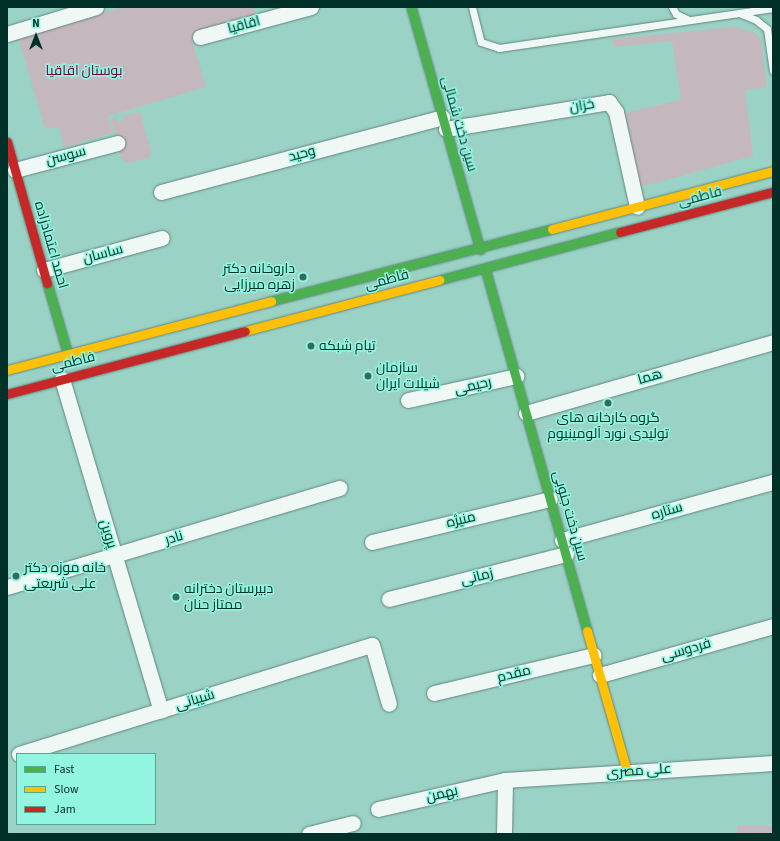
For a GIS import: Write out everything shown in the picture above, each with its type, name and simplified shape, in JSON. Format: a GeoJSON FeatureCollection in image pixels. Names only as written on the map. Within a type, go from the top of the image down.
{"type":"FeatureCollection","features":[{"type":"Feature","properties":{"kind":"main road","name":"سین دخت شمالی"},"geometry":{"type":"LineString","coordinates":[[411,7],[485,268]]}},
{"type":"Feature","properties":{"kind":"main road","name":"احمد اعتمادزاده"},"geometry":{"type":"LineString","coordinates":[[7,142],[44,270],[69,368]]}},
{"type":"Feature","properties":{"kind":"main road","name":"فاطمی"},"geometry":{"type":"LineString","coordinates":[[7,394],[69,368],[480,249],[773,171]]}},
{"type":"Feature","properties":{"kind":"main road","name":"فاطمی"},"geometry":{"type":"LineString","coordinates":[[7,370],[69,368],[485,268],[773,192]]}},
{"type":"Feature","properties":{"kind":"main road","name":"سین دخت جنوبی"},"geometry":{"type":"LineString","coordinates":[[485,268],[627,771]]}},
{"type":"Feature","properties":{"kind":"street"},"geometry":{"type":"LineString","coordinates":[[7,34],[96,7]]}},
{"type":"Feature","properties":{"kind":"street","name":"اقاقیا"},"geometry":{"type":"LineString","coordinates":[[200,37],[311,7]]}},
{"type":"Feature","properties":{"kind":"street","name":"خزان"},"geometry":{"type":"LineString","coordinates":[[444,123],[608,102],[616,112],[637,207]]}},
{"type":"Feature","properties":{"kind":"street","name":"وحید"},"geometry":{"type":"LineString","coordinates":[[161,192],[444,123]]}},
{"type":"Feature","properties":{"kind":"street","name":"سوسن"},"geometry":{"type":"LineString","coordinates":[[15,170],[117,143]]}},
{"type":"Feature","properties":{"kind":"street","name":"ساسان"},"geometry":{"type":"LineString","coordinates":[[44,270],[162,238]]}},
{"type":"Feature","properties":{"kind":"street","name":"هما"},"geometry":{"type":"LineString","coordinates":[[526,413],[773,342]]}},
{"type":"Feature","properties":{"kind":"street","name":"پروین"},"geometry":{"type":"LineString","coordinates":[[69,368],[114,555],[161,711]]}},
{"type":"Feature","properties":{"kind":"street","name":"رحیمی"},"geometry":{"type":"LineString","coordinates":[[408,400],[516,376]]}},
{"type":"Feature","properties":{"kind":"street","name":"ستاره"},"geometry":{"type":"LineString","coordinates":[[564,547],[773,482]]}},
{"type":"Feature","properties":{"kind":"street","name":"نادر"},"geometry":{"type":"LineString","coordinates":[[7,587],[340,488]]}},
{"type":"Feature","properties":{"kind":"street","name":"منیژه"},"geometry":{"type":"LineString","coordinates":[[372,542],[550,499]]}},
{"type":"Feature","properties":{"kind":"street","name":"زمانی"},"geometry":{"type":"LineString","coordinates":[[389,600],[564,547]]}},
{"type":"Feature","properties":{"kind":"street","name":"فردوسی"},"geometry":{"type":"LineString","coordinates":[[600,675],[773,626]]}},
{"type":"Feature","properties":{"kind":"street","name":"شیبانی"},"geometry":{"type":"LineString","coordinates":[[21,753],[372,645],[389,704]]}},
{"type":"Feature","properties":{"kind":"street","name":"مقدم"},"geometry":{"type":"LineString","coordinates":[[434,693],[594,655]]}},
{"type":"Feature","properties":{"kind":"street","name":"علی مصری"},"geometry":{"type":"LineString","coordinates":[[506,780],[773,762]]}},
{"type":"Feature","properties":{"kind":"street"},"geometry":{"type":"LineString","coordinates":[[504,834],[506,780]]}},
{"type":"Feature","properties":{"kind":"street","name":"بهمن"},"geometry":{"type":"LineString","coordinates":[[378,809],[506,780]]}},
{"type":"Feature","properties":{"kind":"street"},"geometry":{"type":"LineString","coordinates":[[309,834],[353,823]]}},
{"type":"Feature","properties":{"kind":"lane"},"geometry":{"type":"LineString","coordinates":[[472,7],[482,42],[499,48],[773,8]]}},
{"type":"Feature","properties":{"kind":"lane"},"geometry":{"type":"LineString","coordinates":[[672,7],[676,14],[689,20]]}},
{"type":"Feature","properties":{"kind":"lane"},"geometry":{"type":"LineString","coordinates":[[737,13],[756,20],[766,29],[773,71]]}},
{"type":"Feature","properties":{"kind":"green space","name":"بوستان اقاقیا"},"geometry":{"type":"Polygon","coordinates":[[[123,7],[254,7],[257,17],[191,37],[206,87],[108,116],[113,133],[64,147],[59,127],[45,129],[18,37],[123,7]]]}},
{"type":"Feature","properties":{"kind":"green space"},"geometry":{"type":"Polygon","coordinates":[[[734,27],[758,35],[761,42],[767,87],[745,90],[753,156],[640,187],[625,113],[681,100],[672,41],[614,47],[612,39],[734,27]]]}},
{"type":"Feature","properties":{"kind":"green space"},"geometry":{"type":"Polygon","coordinates":[[[140,112],[151,152],[149,158],[127,163],[121,159],[111,119],[116,117],[118,122],[124,120],[122,116],[140,112]]]}},
{"type":"Feature","properties":{"kind":"green space"},"geometry":{"type":"Polygon","coordinates":[[[737,826],[773,826],[773,834],[737,834],[737,826]]]}},
{"type":"Feature","properties":{"kind":"traffic: fast"},"geometry":{"type":"LineString","coordinates":[[411,7],[480,249]]}},
{"type":"Feature","properties":{"kind":"traffic: fast"},"geometry":{"type":"LineString","coordinates":[[271,301],[552,229]]}},
{"type":"Feature","properties":{"kind":"traffic: fast"},"geometry":{"type":"LineString","coordinates":[[439,280],[620,232]]}},
{"type":"Feature","properties":{"kind":"traffic: fast"},"geometry":{"type":"LineString","coordinates":[[485,268],[587,631]]}},
{"type":"Feature","properties":{"kind":"traffic: fast"},"geometry":{"type":"LineString","coordinates":[[47,283],[68,355]]}},
{"type":"Feature","properties":{"kind":"traffic: slow"},"geometry":{"type":"LineString","coordinates":[[552,229],[773,171]]}},
{"type":"Feature","properties":{"kind":"traffic: slow"},"geometry":{"type":"LineString","coordinates":[[245,331],[439,280]]}},
{"type":"Feature","properties":{"kind":"traffic: slow"},"geometry":{"type":"LineString","coordinates":[[7,370],[271,301]]}},
{"type":"Feature","properties":{"kind":"traffic: slow"},"geometry":{"type":"LineString","coordinates":[[587,631],[627,771]]}},
{"type":"Feature","properties":{"kind":"traffic: jam"},"geometry":{"type":"LineString","coordinates":[[7,142],[47,283]]}},
{"type":"Feature","properties":{"kind":"traffic: jam"},"geometry":{"type":"LineString","coordinates":[[620,232],[773,192]]}},
{"type":"Feature","properties":{"kind":"traffic: jam"},"geometry":{"type":"LineString","coordinates":[[7,394],[245,331]]}},
{"type":"Feature","properties":{"kind":"place","name":"داروخانه دکتر زهره میرزایی"},"geometry":{"type":"Point","coordinates":[303,277]}},
{"type":"Feature","properties":{"kind":"place","name":"تیام شبکه"},"geometry":{"type":"Point","coordinates":[311,346]}},
{"type":"Feature","properties":{"kind":"place","name":"سازمان شیلات ایران"},"geometry":{"type":"Point","coordinates":[368,376]}},
{"type":"Feature","properties":{"kind":"place","name":"گروه کارخانه های تولیدی نورد آلومینیوم"},"geometry":{"type":"Point","coordinates":[608,403]}},
{"type":"Feature","properties":{"kind":"place","name":"خانه موزه دکتر علی شریعتی"},"geometry":{"type":"Point","coordinates":[16,576]}},
{"type":"Feature","properties":{"kind":"place","name":"دبیرستان دخترانه ممتاز حنان"},"geometry":{"type":"Point","coordinates":[176,597]}}]}
